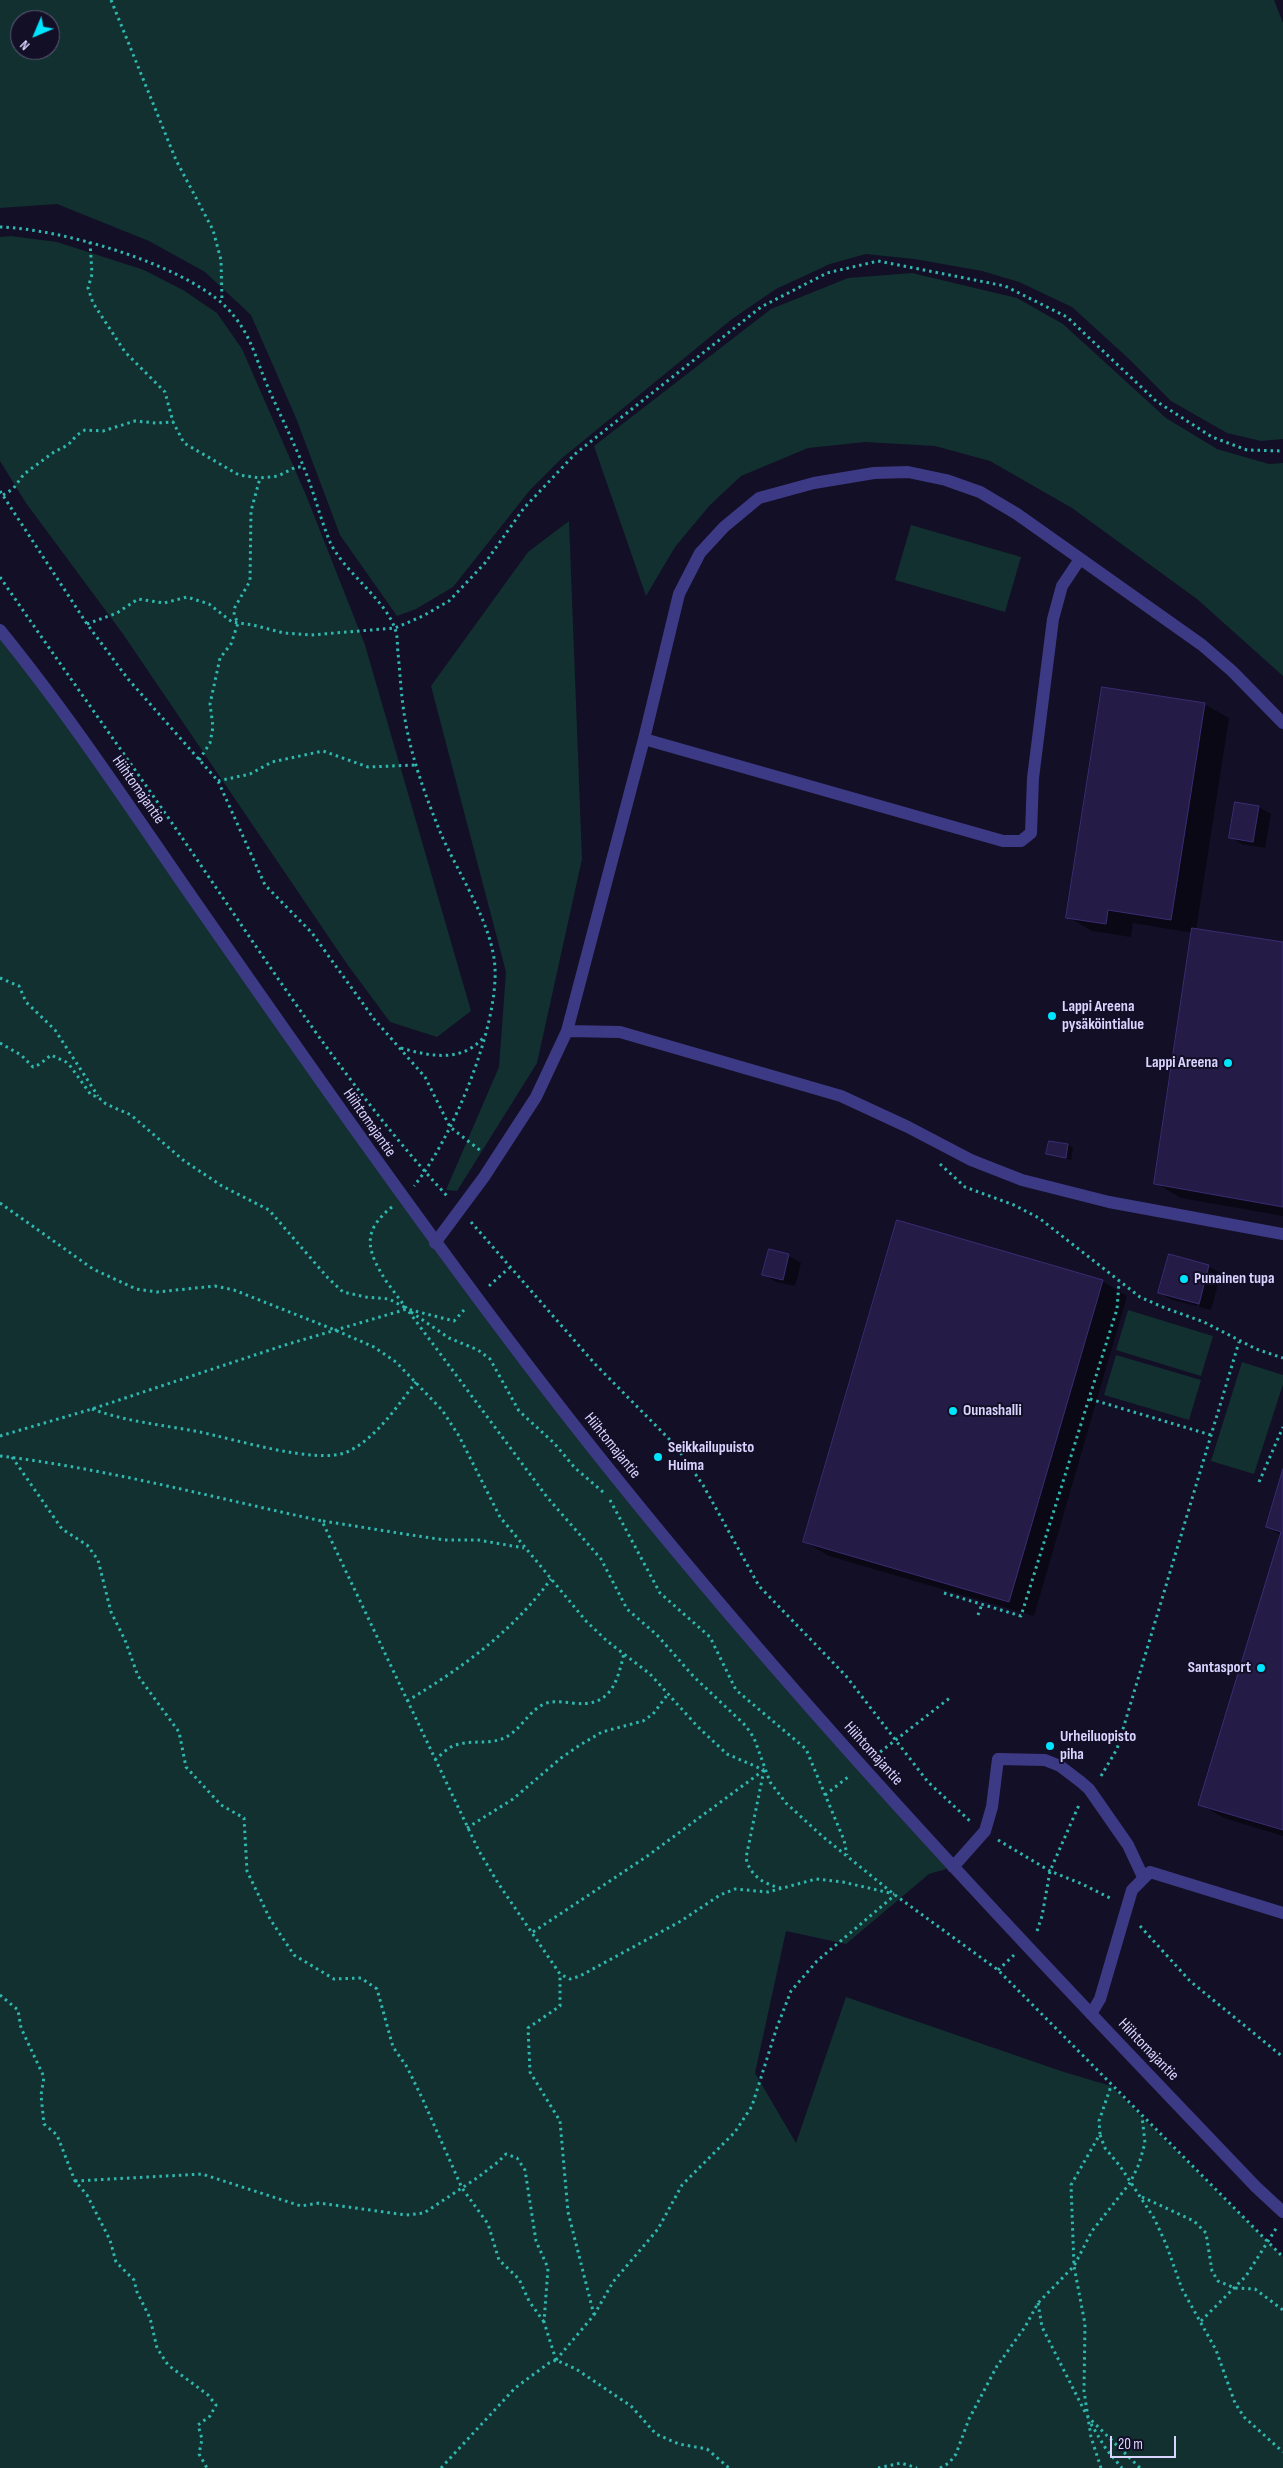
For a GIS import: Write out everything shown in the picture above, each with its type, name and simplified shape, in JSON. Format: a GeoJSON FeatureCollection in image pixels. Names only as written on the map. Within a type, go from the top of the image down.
{"type":"FeatureCollection","features":[{"type":"Feature","properties":{"kind":"street"},"geometry":{"type":"LineString","coordinates":[[435,1242],[495,1161],[536,1097],[567,1032],[644,740],[679,594],[700,553],[724,526],[759,498],[814,483],[874,473],[908,472],[946,480],[980,492],[1017,514],[1202,645],[1232,670],[1283,723]]}},
{"type":"Feature","properties":{"kind":"street"},"geometry":{"type":"LineString","coordinates":[[644,740],[1003,841],[1021,841],[1031,833],[1033,778],[1053,618],[1062,586],[1080,558]]}},
{"type":"Feature","properties":{"kind":"street","name":"Hiihtomajantie"},"geometry":{"type":"LineString","coordinates":[[0,630],[98,762],[402,1199],[613,1474],[814,1713],[953,1867],[1256,2187],[1283,2212]]}},
{"type":"Feature","properties":{"kind":"street"},"geometry":{"type":"LineString","coordinates":[[567,1032],[620,1032],[841,1096],[908,1126],[971,1160],[1022,1180],[1109,1202],[1283,1234]]}},
{"type":"Feature","properties":{"kind":"street"},"geometry":{"type":"LineString","coordinates":[[953,1867],[985,1832],[992,1807],[998,1759],[1037,1759],[1056,1763],[1089,1789],[1128,1845],[1142,1877]]}},
{"type":"Feature","properties":{"kind":"street"},"geometry":{"type":"LineString","coordinates":[[1091,2014],[1100,1999],[1132,1890],[1142,1877],[1150,1872],[1283,1913]]}},
{"type":"Feature","properties":{"kind":"path"},"geometry":{"type":"LineString","coordinates":[[111,0],[176,160],[213,230],[221,260],[222,303]]}},
{"type":"Feature","properties":{"kind":"path"},"geometry":{"type":"LineString","coordinates":[[0,227],[52,232],[90,242],[134,257],[181,278],[222,303],[245,330],[254,345],[266,382],[304,468],[335,551],[382,607],[395,628],[404,714],[415,765],[441,834],[478,912],[493,952],[495,994],[485,1035],[462,1100],[438,1153],[425,1172]]}},
{"type":"Feature","properties":{"kind":"path"},"geometry":{"type":"LineString","coordinates":[[90,242],[92,274],[88,288],[93,303],[125,352],[165,392],[173,422],[184,443],[238,475],[260,478],[278,476],[296,467],[304,468]]}},
{"type":"Feature","properties":{"kind":"path"},"geometry":{"type":"LineString","coordinates":[[86,624],[117,613],[138,599],[164,603],[188,597],[209,604],[232,622],[284,633],[311,635],[395,628],[449,600],[485,563],[524,508],[575,454],[760,307],[827,273],[878,260],[1005,286],[1067,317],[1156,401],[1212,437],[1247,450],[1283,451]]}},
{"type":"Feature","properties":{"kind":"path"},"geometry":{"type":"LineString","coordinates":[[3,495],[13,489],[24,474],[54,452],[68,445],[77,435],[85,430],[104,431],[135,420],[156,423],[173,422]]}},
{"type":"Feature","properties":{"kind":"path"},"geometry":{"type":"LineString","coordinates":[[199,760],[210,742],[213,727],[210,704],[220,658],[231,644],[238,623],[234,615],[235,607],[250,581],[252,511],[260,478]]}},
{"type":"Feature","properties":{"kind":"path"},"geometry":{"type":"LineString","coordinates":[[0,490],[86,624],[128,679],[218,781],[265,885],[312,933],[374,1019],[424,1077],[450,1127],[495,1161]]}},
{"type":"Feature","properties":{"kind":"path"},"geometry":{"type":"LineString","coordinates":[[0,577],[271,968],[379,1117],[425,1172],[460,1209],[509,1268],[595,1364],[675,1445],[703,1485],[759,1586],[846,1676],[928,1782],[985,1832],[1050,1871],[1112,1899],[1126,1911],[1190,1980],[1283,2057]]}},
{"type":"Feature","properties":{"kind":"path"},"geometry":{"type":"LineString","coordinates":[[218,781],[250,774],[272,762],[323,751],[368,767],[415,765]]}},
{"type":"Feature","properties":{"kind":"path"},"geometry":{"type":"LineString","coordinates":[[0,978],[19,986],[26,1002],[56,1030],[98,1097],[106,1104],[131,1115],[183,1160],[222,1186],[269,1210],[328,1278],[343,1292],[388,1299],[407,1309],[449,1338],[478,1350],[490,1359],[519,1411],[554,1442],[575,1468],[605,1493],[617,1511],[660,1593],[710,1637],[736,1690],[806,1749],[844,1840],[847,1856]]}},
{"type":"Feature","properties":{"kind":"path"},"geometry":{"type":"LineString","coordinates":[[400,1048],[426,1055],[443,1056],[464,1052],[478,1043],[485,1035]]}},
{"type":"Feature","properties":{"kind":"path"},"geometry":{"type":"LineString","coordinates":[[0,1044],[21,1055],[33,1067],[51,1055],[58,1057],[72,1067],[91,1095],[98,1097]]}},
{"type":"Feature","properties":{"kind":"path"},"geometry":{"type":"LineString","coordinates":[[935,1159],[965,1188],[1014,1205],[1039,1218],[1119,1282],[1140,1296],[1165,1308],[1204,1322],[1239,1342],[1283,1358]]}},
{"type":"Feature","properties":{"kind":"path"},"geometry":{"type":"LineString","coordinates":[[402,1199],[376,1222],[369,1244],[372,1258],[407,1309],[547,1497],[596,1552],[627,1609],[657,1635],[694,1677],[746,1726],[754,1738],[764,1770],[770,1782],[786,1803],[895,1895],[998,1970],[1111,2086],[1283,2257]]}},
{"type":"Feature","properties":{"kind":"path"},"geometry":{"type":"LineString","coordinates":[[0,1203],[93,1269],[136,1289],[157,1292],[215,1286],[234,1290],[335,1330],[374,1348],[396,1362],[442,1410],[458,1436],[500,1517],[586,1621],[607,1641],[650,1674],[698,1727],[727,1754],[764,1770]]}},
{"type":"Feature","properties":{"kind":"path"},"geometry":{"type":"LineString","coordinates":[[476,1297],[509,1268]]}},
{"type":"Feature","properties":{"kind":"path"},"geometry":{"type":"LineString","coordinates":[[944,1593],[1021,1616],[1117,1309],[1119,1282]]}},
{"type":"Feature","properties":{"kind":"path"},"geometry":{"type":"LineString","coordinates":[[0,1436],[92,1409],[335,1330],[407,1309],[454,1321]]}},
{"type":"Feature","properties":{"kind":"path"},"geometry":{"type":"LineString","coordinates":[[1050,1871],[1070,1822],[1089,1789],[1103,1775],[1117,1749],[1239,1342]]}},
{"type":"Feature","properties":{"kind":"path"},"geometry":{"type":"LineString","coordinates":[[92,1409],[129,1421],[174,1427],[289,1451],[331,1455],[345,1453],[361,1443],[386,1419],[416,1382]]}},
{"type":"Feature","properties":{"kind":"path"},"geometry":{"type":"LineString","coordinates":[[1090,1398],[1211,1435]]}},
{"type":"Feature","properties":{"kind":"path"},"geometry":{"type":"LineString","coordinates":[[1259,1482],[1283,1427]]}},
{"type":"Feature","properties":{"kind":"path"},"geometry":{"type":"LineString","coordinates":[[0,1456],[145,1481],[322,1521],[445,1540],[478,1540],[524,1548]]}},
{"type":"Feature","properties":{"kind":"path"},"geometry":{"type":"LineString","coordinates":[[12,1457],[62,1529],[88,1545],[98,1560],[111,1612],[126,1640],[138,1676],[179,1732],[186,1767],[221,1805],[244,1818],[247,1871],[270,1919],[294,1955],[334,1979],[361,1978],[378,1989],[393,2047],[407,2067],[424,2100],[462,2188],[488,2224],[499,2260],[519,2279],[529,2301],[544,2322],[556,2360],[576,2370],[631,2406],[656,2434],[679,2444],[707,2449],[729,2468]]}},
{"type":"Feature","properties":{"kind":"path"},"geometry":{"type":"LineString","coordinates":[[322,1521],[467,1828],[498,1883],[560,1974],[570,1979],[580,1976],[680,1922],[720,1895],[735,1889],[768,1892],[816,1879],[843,1882],[895,1895]]}},
{"type":"Feature","properties":{"kind":"path"},"geometry":{"type":"LineString","coordinates":[[407,1701],[440,1682],[496,1641],[534,1602],[551,1579]]}},
{"type":"Feature","properties":{"kind":"path"},"geometry":{"type":"LineString","coordinates":[[978,1615],[982,1604]]}},
{"type":"Feature","properties":{"kind":"path"},"geometry":{"type":"LineString","coordinates":[[435,1760],[457,1744],[498,1741],[509,1735],[542,1705],[558,1701],[585,1704],[602,1699],[613,1691],[624,1653]]}},
{"type":"Feature","properties":{"kind":"path"},"geometry":{"type":"LineString","coordinates":[[467,1828],[513,1798],[561,1758],[580,1745],[602,1732],[642,1720],[653,1714],[668,1694]]}},
{"type":"Feature","properties":{"kind":"path"},"geometry":{"type":"LineString","coordinates":[[825,1795],[952,1697]]}},
{"type":"Feature","properties":{"kind":"path"},"geometry":{"type":"LineString","coordinates":[[764,1770],[746,1858],[748,1866],[759,1879],[768,1885],[782,1889]]}},
{"type":"Feature","properties":{"kind":"path"},"geometry":{"type":"LineString","coordinates":[[533,1932],[646,1857],[764,1770]]}},
{"type":"Feature","properties":{"kind":"path"},"geometry":{"type":"LineString","coordinates":[[441,2468],[516,2388],[549,2363],[556,2360],[594,2315],[613,2282],[658,2229],[682,2185],[735,2132],[752,2106],[776,2027],[791,1991],[818,1962],[895,1895]]}},
{"type":"Feature","properties":{"kind":"path"},"geometry":{"type":"LineString","coordinates":[[560,1974],[560,2006],[528,2028],[530,2072],[560,2121],[568,2212],[594,2315]]}},
{"type":"Feature","properties":{"kind":"path"},"geometry":{"type":"LineString","coordinates":[[0,1995],[18,2010],[21,2028],[44,2077],[41,2096],[44,2124],[57,2135],[75,2181],[87,2195],[110,2240],[116,2262],[134,2280],[137,2292],[150,2318],[157,2348],[168,2365],[208,2395],[216,2405],[210,2416],[198,2425],[202,2439],[199,2454],[207,2468]]}},
{"type":"Feature","properties":{"kind":"path"},"geometry":{"type":"LineString","coordinates":[[1111,2086],[1099,2121],[1100,2134],[1105,2148],[1141,2197],[1166,2244],[1182,2289],[1216,2350],[1235,2403],[1244,2417],[1283,2452]]}},
{"type":"Feature","properties":{"kind":"path"},"geometry":{"type":"LineString","coordinates":[[940,2468],[949,2463],[956,2454],[969,2419],[997,2366],[1025,2327],[1038,2303],[1074,2266],[1092,2231],[1130,2183],[1139,2164],[1145,2142],[1142,2116]]}},
{"type":"Feature","properties":{"kind":"path"},"geometry":{"type":"LineString","coordinates":[[1100,2134],[1070,2185],[1074,2266],[1085,2324],[1084,2391],[1087,2415],[1101,2468]]}},
{"type":"Feature","properties":{"kind":"path"},"geometry":{"type":"LineString","coordinates":[[75,2181],[202,2174],[301,2206],[319,2203],[406,2216],[424,2213],[462,2188],[506,2154],[517,2158],[525,2170],[536,2241],[548,2268],[544,2322]]}},
{"type":"Feature","properties":{"kind":"path"},"geometry":{"type":"LineString","coordinates":[[1141,2197],[1194,2221],[1206,2233],[1212,2271],[1218,2281],[1235,2288],[1256,2289],[1283,2310]]}},
{"type":"Feature","properties":{"kind":"path"},"geometry":{"type":"LineString","coordinates":[[1201,2321],[1246,2276],[1283,2220]]}},
{"type":"Feature","properties":{"kind":"path"},"geometry":{"type":"LineString","coordinates":[[1038,2303],[1042,2327],[1087,2415],[1093,2431],[1122,2468]]}},
{"type":"Feature","properties":{"kind":"path"},"geometry":{"type":"LineString","coordinates":[[1087,2415],[1140,2468]]}},
{"type":"Feature","properties":{"kind":"path"},"geometry":{"type":"LineString","coordinates":[[880,2467],[901,2463],[917,2468]]}},
{"type":"Feature","properties":{"kind":"green space"},"geometry":{"type":"Polygon","coordinates":[[[0,0],[1274,0],[1283,23],[1283,439],[1261,441],[1227,433],[1171,401],[1128,358],[1072,307],[1019,282],[982,271],[914,259],[866,254],[830,264],[776,289],[732,319],[561,459],[530,490],[453,587],[416,609],[397,616],[340,535],[296,418],[251,315],[205,272],[149,241],[57,204],[0,208],[0,0]]]}},
{"type":"Feature","properties":{"kind":"green space"},"geometry":{"type":"Polygon","coordinates":[[[11,236],[57,242],[144,270],[183,290],[217,313],[242,349],[306,495],[365,645],[471,1011],[437,1037],[390,1022],[347,964],[123,634],[26,503],[0,461],[0,237],[11,236]]]}},
{"type":"Feature","properties":{"kind":"green space"},"geometry":{"type":"Polygon","coordinates":[[[912,273],[1017,298],[1063,324],[1166,418],[1217,449],[1269,464],[1283,463],[1283,676],[1197,599],[1072,508],[990,461],[935,446],[865,442],[808,448],[741,476],[710,505],[675,547],[646,596],[594,446],[771,309],[848,278],[912,273]]]}},
{"type":"Feature","properties":{"kind":"green space"},"geometry":{"type":"Polygon","coordinates":[[[569,521],[582,859],[537,1063],[457,1191],[446,1190],[499,1067],[506,972],[431,686],[528,552],[569,521]]]}},
{"type":"Feature","properties":{"kind":"green space"},"geometry":{"type":"Polygon","coordinates":[[[911,525],[1021,557],[1005,612],[895,580],[911,525]]]}},
{"type":"Feature","properties":{"kind":"green space"},"geometry":{"type":"Polygon","coordinates":[[[0,630],[612,1475],[953,1867],[929,1874],[846,1944],[786,1931],[755,2073],[796,2143],[846,1997],[1064,2072],[1111,2086],[1283,2257],[1283,2468],[0,2468],[0,630]]]}},
{"type":"Feature","properties":{"kind":"green space"},"geometry":{"type":"Polygon","coordinates":[[[1128,1310],[1213,1336],[1201,1376],[1116,1350],[1128,1310]]]}},
{"type":"Feature","properties":{"kind":"green space"},"geometry":{"type":"Polygon","coordinates":[[[1116,1355],[1201,1380],[1189,1420],[1104,1395],[1116,1355]]]}},
{"type":"Feature","properties":{"kind":"green space"},"geometry":{"type":"Polygon","coordinates":[[[1242,1362],[1283,1375],[1283,1384],[1254,1474],[1211,1461],[1242,1362]]]}},
{"type":"Feature","properties":{"kind":"building"},"geometry":{"type":"Polygon","coordinates":[[[1102,687],[1205,703],[1171,920],[1108,910],[1106,924],[1066,918],[1102,687]]]}},
{"type":"Feature","properties":{"kind":"building"},"geometry":{"type":"Polygon","coordinates":[[[1235,802],[1259,806],[1253,842],[1229,838],[1235,802]]]}},
{"type":"Feature","properties":{"kind":"building","name":"Lappi Areena"},"geometry":{"type":"Polygon","coordinates":[[[1192,928],[1283,942],[1283,1207],[1154,1184],[1192,928]]]}},
{"type":"Feature","properties":{"kind":"building"},"geometry":{"type":"Polygon","coordinates":[[[1049,1141],[1068,1144],[1066,1158],[1046,1154],[1049,1141]]]}},
{"type":"Feature","properties":{"kind":"building","name":"Ounashalli"},"geometry":{"type":"Polygon","coordinates":[[[897,1220],[1103,1280],[1009,1602],[803,1542],[897,1220]]]}},
{"type":"Feature","properties":{"kind":"building"},"geometry":{"type":"Polygon","coordinates":[[[769,1249],[789,1254],[783,1280],[762,1275],[769,1249]]]}},
{"type":"Feature","properties":{"kind":"building","name":"Punainen tupa"},"geometry":{"type":"Polygon","coordinates":[[[1169,1254],[1209,1265],[1199,1304],[1158,1293],[1169,1254]]]}},
{"type":"Feature","properties":{"kind":"building","name":"Santasport"},"geometry":{"type":"Polygon","coordinates":[[[1283,1469],[1283,1830],[1198,1805],[1281,1532],[1266,1527],[1283,1469]]]}},
{"type":"Feature","properties":{"kind":"place","name":"Lappi Areena pysäköintialue"},"geometry":{"type":"Point","coordinates":[1052,1016]}},
{"type":"Feature","properties":{"kind":"place","name":"Lappi Areena"},"geometry":{"type":"Point","coordinates":[1228,1063]}},
{"type":"Feature","properties":{"kind":"place","name":"Punainen tupa"},"geometry":{"type":"Point","coordinates":[1184,1279]}},
{"type":"Feature","properties":{"kind":"place","name":"Ounashalli"},"geometry":{"type":"Point","coordinates":[953,1411]}},
{"type":"Feature","properties":{"kind":"place","name":"Seikkailupuisto Huima"},"geometry":{"type":"Point","coordinates":[658,1457]}},
{"type":"Feature","properties":{"kind":"place","name":"Santasport"},"geometry":{"type":"Point","coordinates":[1261,1668]}},
{"type":"Feature","properties":{"kind":"place","name":"Urheiluopisto piha"},"geometry":{"type":"Point","coordinates":[1050,1746]}}]}
